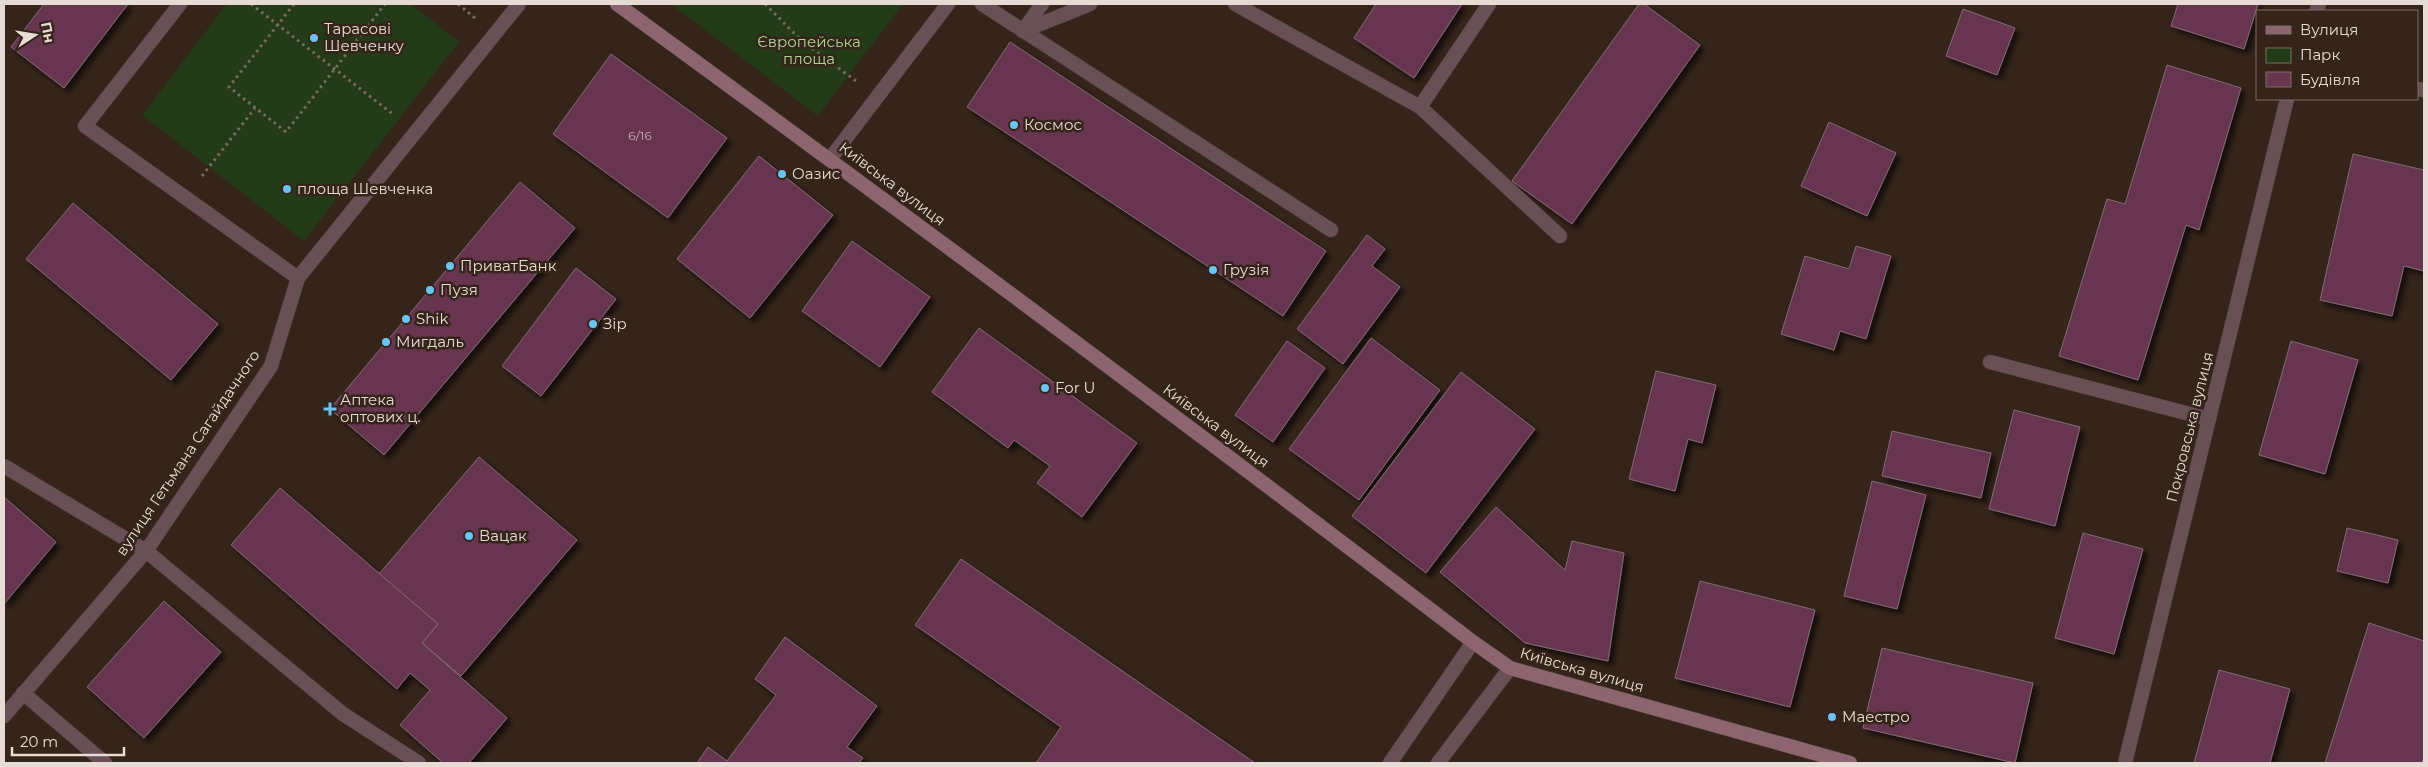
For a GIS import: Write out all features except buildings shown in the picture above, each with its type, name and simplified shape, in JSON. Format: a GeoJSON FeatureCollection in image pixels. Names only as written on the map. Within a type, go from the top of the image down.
{"type":"FeatureCollection","features":[{"type":"Feature","properties":{"kind":"main road","name":"Київська вулиця"},"geometry":{"type":"LineString","coordinates":[[617,4],[830,158],[1190,426],[1473,642],[1510,668],[1850,763]]}},
{"type":"Feature","properties":{"kind":"street"},"geometry":{"type":"LineString","coordinates":[[180,4],[85,126],[298,278]]}},
{"type":"Feature","properties":{"kind":"street","name":"вулиця Гетьмана Сагайдачного"},"geometry":{"type":"LineString","coordinates":[[4,716],[146,551],[271,366],[298,278],[519,4]]}},
{"type":"Feature","properties":{"kind":"street"},"geometry":{"type":"LineString","coordinates":[[830,158],[948,4]]}},
{"type":"Feature","properties":{"kind":"street"},"geometry":{"type":"LineString","coordinates":[[982,4],[1331,230]]}},
{"type":"Feature","properties":{"kind":"street"},"geometry":{"type":"LineString","coordinates":[[1023,31],[1042,4]]}},
{"type":"Feature","properties":{"kind":"street"},"geometry":{"type":"LineString","coordinates":[[1023,31],[1090,4]]}},
{"type":"Feature","properties":{"kind":"street"},"geometry":{"type":"LineString","coordinates":[[1235,4],[1420,107],[1560,236]]}},
{"type":"Feature","properties":{"kind":"street"},"geometry":{"type":"LineString","coordinates":[[1420,107],[1489,4]]}},
{"type":"Feature","properties":{"kind":"street","name":"Покровська вулиця"},"geometry":{"type":"LineString","coordinates":[[2125,763],[2288,100]]}},
{"type":"Feature","properties":{"kind":"street"},"geometry":{"type":"LineString","coordinates":[[1990,362],[2209,419]]}},
{"type":"Feature","properties":{"kind":"street"},"geometry":{"type":"LineString","coordinates":[[4,466],[146,551],[343,714],[419,763]]}},
{"type":"Feature","properties":{"kind":"street"},"geometry":{"type":"LineString","coordinates":[[1390,763],[1473,642]]}},
{"type":"Feature","properties":{"kind":"street"},"geometry":{"type":"LineString","coordinates":[[1438,763],[1510,668]]}},
{"type":"Feature","properties":{"kind":"street"},"geometry":{"type":"LineString","coordinates":[[23,693],[105,763]]}},
{"type":"Feature","properties":{"kind":"path"},"geometry":{"type":"LineString","coordinates":[[251,4],[416,132]]}},
{"type":"Feature","properties":{"kind":"path"},"geometry":{"type":"LineString","coordinates":[[294,4],[229,87],[286,132],[385,4]]}},
{"type":"Feature","properties":{"kind":"path"},"geometry":{"type":"LineString","coordinates":[[765,4],[802,41],[877,97]]}},
{"type":"Feature","properties":{"kind":"path"},"geometry":{"type":"LineString","coordinates":[[186,198],[256,108]]}},
{"type":"Feature","properties":{"kind":"green space","name":"площа Шевченка"},"geometry":{"type":"Polygon","coordinates":[[[227,4],[411,4],[459,42],[304,241],[142,115],[227,4]]]}},
{"type":"Feature","properties":{"kind":"green space","name":"Європейська площа"},"geometry":{"type":"Polygon","coordinates":[[[671,4],[903,4],[818,116],[671,4]]]}},
{"type":"Feature","properties":{"kind":"place","name":"Тарасові Шевченку"},"geometry":{"type":"Point","coordinates":[314,38]}},
{"type":"Feature","properties":{"kind":"place","name":"Космос"},"geometry":{"type":"Point","coordinates":[1014,125]}},
{"type":"Feature","properties":{"kind":"place","name":"Оазис"},"geometry":{"type":"Point","coordinates":[782,174]}},
{"type":"Feature","properties":{"kind":"place","name":"площа Шевченка"},"geometry":{"type":"Point","coordinates":[287,189]}},
{"type":"Feature","properties":{"kind":"place","name":"ПриватБанк"},"geometry":{"type":"Point","coordinates":[450,266]}},
{"type":"Feature","properties":{"kind":"place","name":"Грузія"},"geometry":{"type":"Point","coordinates":[1213,270]}},
{"type":"Feature","properties":{"kind":"place","name":"Пузя"},"geometry":{"type":"Point","coordinates":[430,290]}},
{"type":"Feature","properties":{"kind":"place","name":"Shik"},"geometry":{"type":"Point","coordinates":[406,319]}},
{"type":"Feature","properties":{"kind":"place","name":"Зір"},"geometry":{"type":"Point","coordinates":[593,324]}},
{"type":"Feature","properties":{"kind":"place","name":"Мигдаль"},"geometry":{"type":"Point","coordinates":[386,342]}},
{"type":"Feature","properties":{"kind":"place","name":"For U"},"geometry":{"type":"Point","coordinates":[1045,388]}},
{"type":"Feature","properties":{"kind":"place","name":"Аптека оптових ц."},"geometry":{"type":"Point","coordinates":[330,409]}},
{"type":"Feature","properties":{"kind":"place","name":"Вацак"},"geometry":{"type":"Point","coordinates":[469,536]}},
{"type":"Feature","properties":{"kind":"place","name":"Маестро"},"geometry":{"type":"Point","coordinates":[1832,717]}}]}
